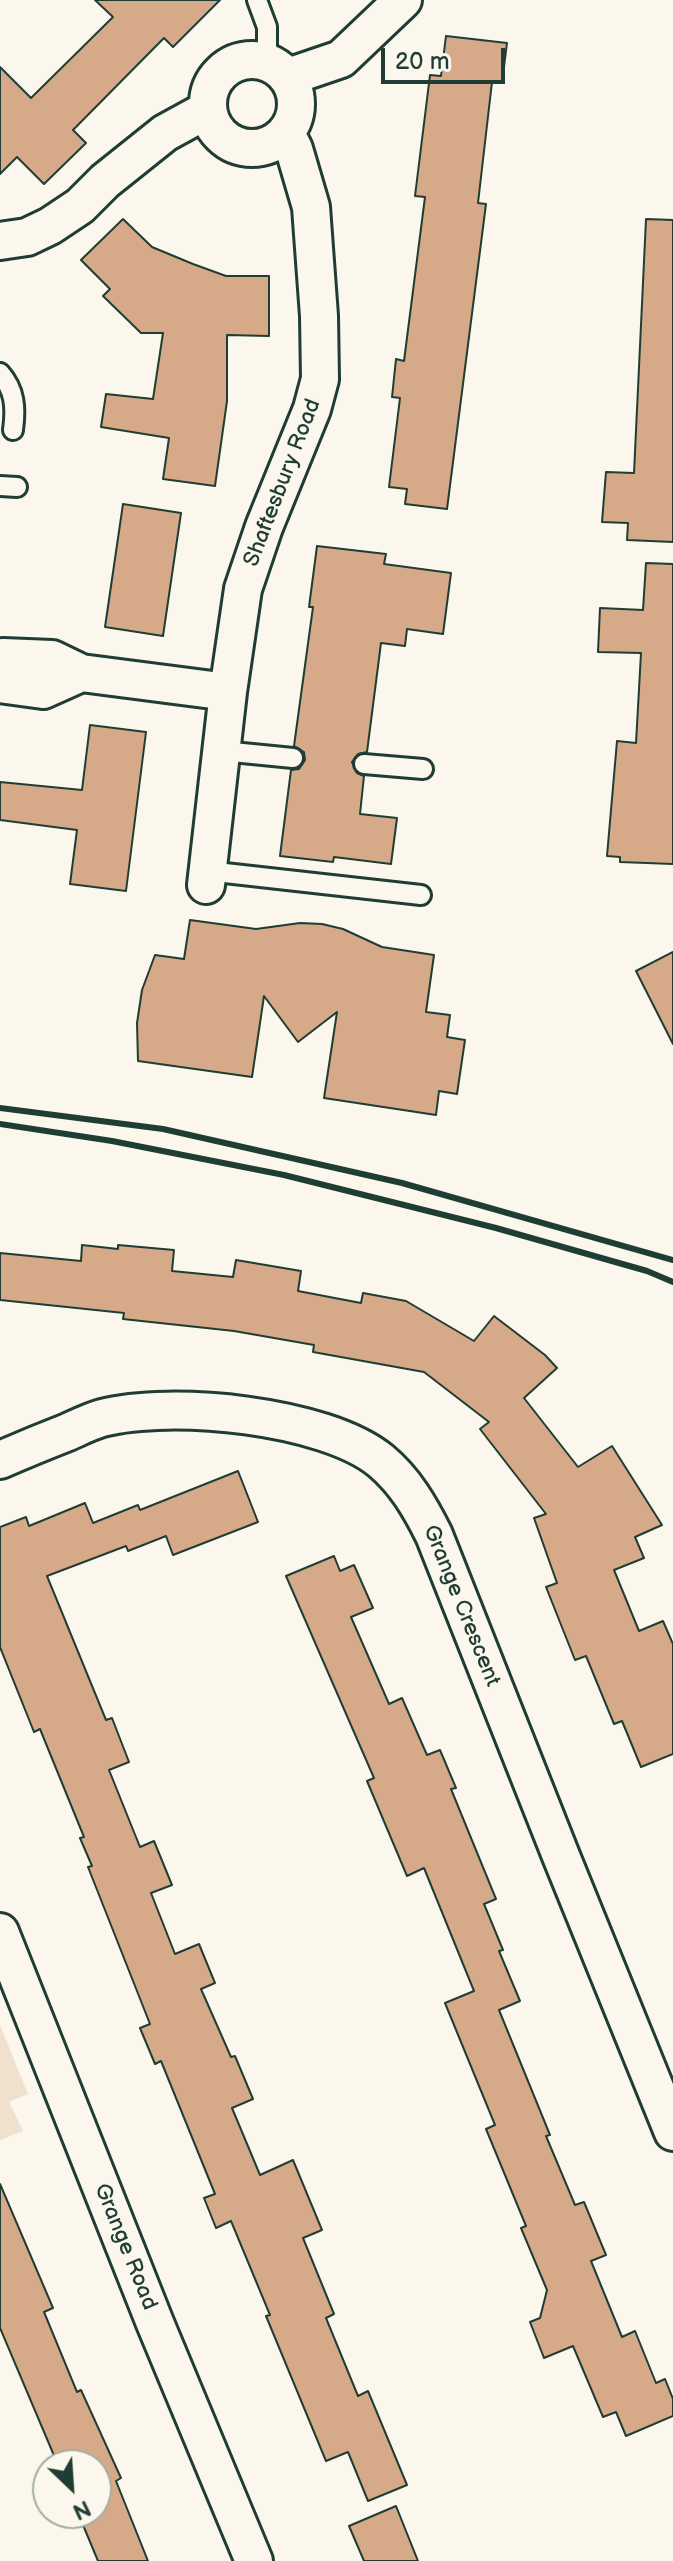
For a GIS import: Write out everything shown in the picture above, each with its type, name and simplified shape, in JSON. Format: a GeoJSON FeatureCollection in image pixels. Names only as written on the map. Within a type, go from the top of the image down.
{"type":"FeatureCollection","features":[{"type":"Feature","properties":{"kind":"street"},"geometry":{"type":"LineString","coordinates":[[277,70],[341,59],[403,0]]}},
{"type":"Feature","properties":{"kind":"street"},"geometry":{"type":"LineString","coordinates":[[259,60],[277,70],[295,95],[296,110],[292,125],[274,143],[258,148],[242,148],[220,136],[207,110],[208,95],[217,76],[229,66],[243,61],[259,60]]}},
{"type":"Feature","properties":{"kind":"street"},"geometry":{"type":"LineString","coordinates":[[0,241],[27,237],[50,226],[80,206],[105,181],[165,133],[207,110]]}},
{"type":"Feature","properties":{"kind":"street","name":"Shaftesbury Road"},"geometry":{"type":"LineString","coordinates":[[206,878],[243,589],[264,527],[312,409],[320,379],[311,207],[294,149],[286,133]]}},
{"type":"Feature","properties":{"kind":"street"},"geometry":{"type":"LineString","coordinates":[[0,659],[52,659],[81,673],[228,692]]}},
{"type":"Feature","properties":{"kind":"street"},"geometry":{"type":"LineString","coordinates":[[0,684],[43,690],[81,673]]}},
{"type":"Feature","properties":{"kind":"street","name":"Grange Crescent"},"geometry":{"type":"LineString","coordinates":[[0,1460],[101,1418],[174,1410],[244,1415],[305,1427],[354,1443],[380,1460],[401,1480],[420,1505],[434,1535],[673,2132]]}},
{"type":"Feature","properties":{"kind":"street","name":"Grange Road"},"geometry":{"type":"LineString","coordinates":[[0,1932],[155,2323],[254,2561]]}},
{"type":"Feature","properties":{"kind":"lane"},"geometry":{"type":"LineString","coordinates":[[257,0],[277,70]]}},
{"type":"Feature","properties":{"kind":"lane"},"geometry":{"type":"LineString","coordinates":[[0,373],[10,385],[16,410],[13,430]]}},
{"type":"Feature","properties":{"kind":"lane"},"geometry":{"type":"LineString","coordinates":[[222,751],[293,758]]}},
{"type":"Feature","properties":{"kind":"lane"},"geometry":{"type":"LineString","coordinates":[[364,764],[423,769]]}},
{"type":"Feature","properties":{"kind":"lane"},"geometry":{"type":"LineString","coordinates":[[206,878],[421,895]]}},
{"type":"Feature","properties":{"kind":"shaded area"},"geometry":{"type":"Polygon","coordinates":[[[0,2025],[28,2094],[9,2102],[23,2131],[0,2140],[0,2025]]]}},
{"type":"Feature","properties":{"kind":"building"},"geometry":{"type":"Polygon","coordinates":[[[95,0],[220,0],[173,47],[164,38],[73,130],[86,143],[44,184],[17,157],[0,174],[0,67],[31,98],[113,17],[95,0]]]}},
{"type":"Feature","properties":{"kind":"building"},"geometry":{"type":"Polygon","coordinates":[[[446,36],[507,43],[502,83],[492,82],[478,203],[486,204],[447,509],[405,504],[407,489],[389,487],[400,398],[392,397],[396,359],[404,361],[425,197],[415,196],[430,75],[441,76],[446,36]]]}},
{"type":"Feature","properties":{"kind":"building"},"geometry":{"type":"Polygon","coordinates":[[[123,219],[152,247],[193,264],[226,276],[269,276],[269,336],[227,335],[227,401],[215,486],[163,479],[169,438],[101,427],[106,394],[153,399],[163,333],[141,333],[103,296],[110,289],[81,260],[123,219]]]}},
{"type":"Feature","properties":{"kind":"building"},"geometry":{"type":"Polygon","coordinates":[[[646,219],[673,220],[673,542],[627,540],[628,523],[602,522],[606,472],[634,473],[646,219]]]}},
{"type":"Feature","properties":{"kind":"building"},"geometry":{"type":"Polygon","coordinates":[[[123,504],[181,513],[163,636],[105,627],[123,504]]]}},
{"type":"Feature","properties":{"kind":"building"},"geometry":{"type":"Polygon","coordinates":[[[317,546],[386,554],[384,564],[451,573],[443,634],[407,629],[405,646],[381,643],[367,752],[358,754],[352,762],[357,773],[364,776],[360,814],[397,818],[391,864],[334,857],[333,862],[280,856],[291,770],[299,769],[305,760],[304,752],[294,746],[313,607],[309,607],[317,546]]]}},
{"type":"Feature","properties":{"kind":"building"},"geometry":{"type":"Polygon","coordinates":[[[646,563],[673,564],[673,864],[620,862],[620,857],[607,856],[617,741],[636,743],[641,653],[598,652],[600,608],[643,610],[646,563]]]}},
{"type":"Feature","properties":{"kind":"building"},"geometry":{"type":"Polygon","coordinates":[[[90,725],[146,732],[126,891],[70,884],[77,830],[0,820],[0,782],[82,790],[90,725]]]}},
{"type":"Feature","properties":{"kind":"building"},"geometry":{"type":"Polygon","coordinates":[[[190,920],[256,929],[300,923],[322,924],[343,929],[382,947],[434,955],[426,1012],[450,1015],[447,1037],[465,1040],[457,1094],[439,1091],[436,1115],[324,1098],[337,1012],[298,1042],[264,996],[252,1077],[138,1061],[137,1023],[142,990],[155,955],[184,959],[190,920]]]}},
{"type":"Feature","properties":{"kind":"building"},"geometry":{"type":"Polygon","coordinates":[[[673,952],[673,1044],[636,971],[673,952]]]}},
{"type":"Feature","properties":{"kind":"building"},"geometry":{"type":"Polygon","coordinates":[[[82,1245],[174,1250],[172,1271],[233,1277],[236,1260],[301,1271],[298,1291],[361,1303],[363,1293],[406,1301],[474,1341],[494,1316],[545,1355],[557,1368],[524,1398],[578,1467],[612,1446],[662,1525],[635,1537],[644,1558],[614,1570],[639,1631],[663,1621],[673,1644],[673,1754],[641,1767],[622,1721],[614,1724],[586,1656],[575,1660],[546,1587],[557,1583],[534,1518],[546,1514],[480,1429],[489,1422],[424,1372],[313,1352],[314,1345],[234,1331],[123,1319],[124,1313],[0,1300],[0,1253],[81,1261],[82,1245]]]}},
{"type":"Feature","properties":{"kind":"building"},"geometry":{"type":"Polygon","coordinates":[[[238,1471],[258,1522],[173,1555],[166,1536],[128,1551],[126,1546],[47,1576],[106,1720],[112,1718],[129,1762],[109,1770],[140,1847],[154,1841],[172,1885],[151,1893],[175,1954],[199,1944],[215,1983],[201,1989],[253,2099],[232,2108],[260,2175],[293,2160],[322,2230],[303,2238],[334,2314],[326,2318],[358,2396],[368,2391],[407,2485],[368,2501],[348,2452],[326,2461],[266,2316],[270,2315],[231,2221],[216,2228],[204,2198],[215,2194],[161,2061],[155,2064],[140,2028],[150,2024],[88,1867],[92,1866],[80,1838],[84,1837],[40,1729],[34,1732],[0,1647],[0,1527],[26,1517],[29,1526],[85,1503],[93,1523],[138,1505],[140,1510],[238,1471]]]}},
{"type":"Feature","properties":{"kind":"building"},"geometry":{"type":"Polygon","coordinates":[[[334,1556],[340,1571],[354,1565],[373,1608],[351,1617],[389,1704],[402,1698],[427,1755],[440,1750],[456,1788],[451,1789],[496,1899],[484,1904],[520,2001],[499,2010],[575,2205],[584,2202],[606,2255],[591,2261],[622,2337],[635,2331],[656,2383],[665,2379],[673,2399],[673,2416],[626,2436],[616,2412],[603,2417],[573,2346],[544,2358],[530,2322],[540,2318],[547,2290],[521,2228],[526,2226],[486,2129],[495,2125],[445,2003],[474,1991],[424,1868],[407,1876],[367,1781],[374,1778],[286,1576],[334,1556]]]}},
{"type":"Feature","properties":{"kind":"building"},"geometry":{"type":"Polygon","coordinates":[[[0,2184],[53,2308],[44,2312],[77,2392],[81,2390],[108,2449],[51,2449],[0,2328],[0,2184]]]}},
{"type":"Feature","properties":{"kind":"building"},"geometry":{"type":"Polygon","coordinates":[[[112,2458],[121,2478],[116,2481],[148,2561],[98,2561],[85,2529],[112,2529],[112,2458]]]}},
{"type":"Feature","properties":{"kind":"building"},"geometry":{"type":"Polygon","coordinates":[[[396,2506],[418,2561],[364,2561],[349,2526],[396,2506]]]}},
{"type":"Feature","properties":{"kind":"railway"},"geometry":{"type":"LineString","coordinates":[[0,1108],[163,1129],[402,1183],[673,1260]]}},
{"type":"Feature","properties":{"kind":"railway"},"geometry":{"type":"LineString","coordinates":[[0,1124],[112,1141],[284,1175],[496,1228],[647,1271],[673,1282]]}}]}
